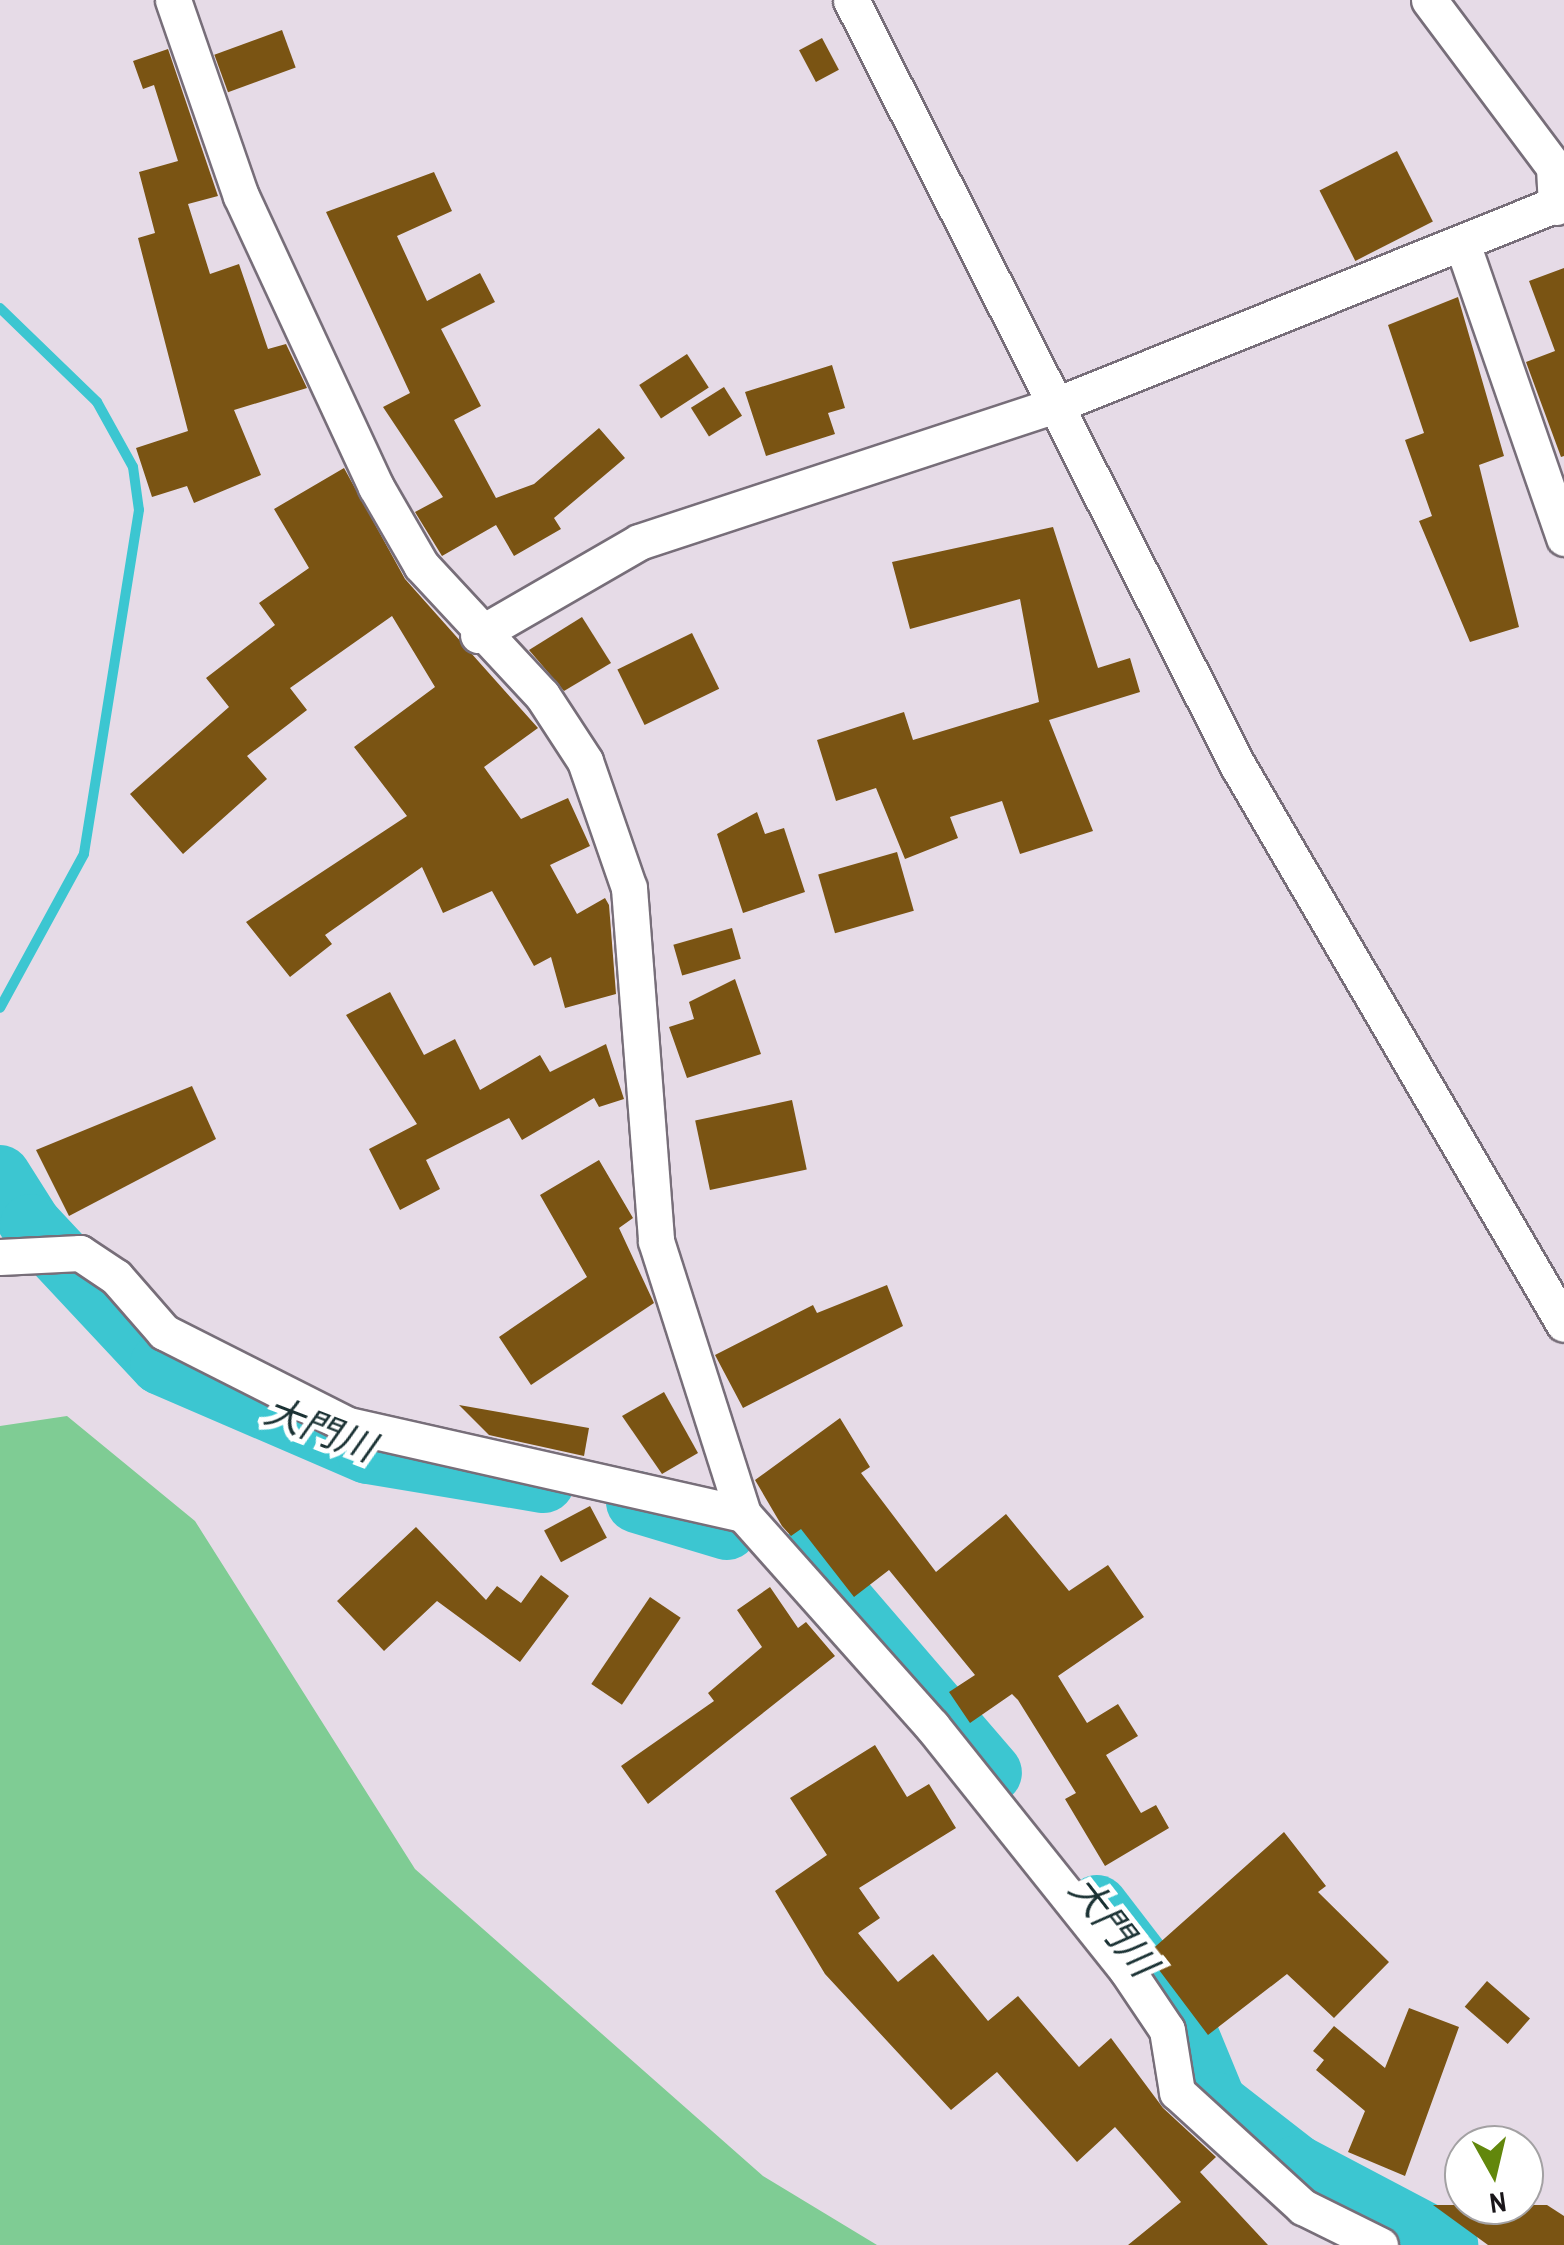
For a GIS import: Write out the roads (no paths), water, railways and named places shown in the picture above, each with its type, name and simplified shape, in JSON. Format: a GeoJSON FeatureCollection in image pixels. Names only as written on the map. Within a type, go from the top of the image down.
{"type":"FeatureCollection","features":[{"type":"Feature","properties":{"kind":"street"},"geometry":{"type":"LineString","coordinates":[[173,0],[302,337],[421,564],[478,635],[542,695],[585,762],[629,888],[656,1241],[743,1514],[932,1726],[1126,1969],[1166,2030],[1177,2092],[1206,2126],[1303,2208],[1380,2245]]}},
{"type":"Feature","properties":{"kind":"street"},"geometry":{"type":"LineString","coordinates":[[851,0],[1238,766],[1564,1324]]}},
{"type":"Feature","properties":{"kind":"street"},"geometry":{"type":"LineString","coordinates":[[478,635],[638,542],[1056,405],[1463,246],[1560,204],[1554,167],[1429,0]]}},
{"type":"Feature","properties":{"kind":"street"},"geometry":{"type":"LineString","coordinates":[[1463,246],[1564,538]]}},
{"type":"Feature","properties":{"kind":"street"},"geometry":{"type":"LineString","coordinates":[[4,1255],[80,1254],[116,1276],[164,1332],[348,1425],[743,1514]]}},
{"type":"Feature","properties":{"kind":"waterway"},"geometry":{"type":"LineString","coordinates":[[0,308],[97,402],[133,467],[139,510],[84,854],[0,1008]]}},
{"type":"Feature","properties":{"kind":"waterway","name":"大門川"},"geometry":{"type":"LineString","coordinates":[[0,1176],[31,1225],[161,1364],[368,1453],[544,1482]]}},
{"type":"Feature","properties":{"kind":"waterway","name":"大門川"},"geometry":{"type":"LineString","coordinates":[[637,1502],[727,1529]]}},
{"type":"Feature","properties":{"kind":"waterway"},"geometry":{"type":"LineString","coordinates":[[807,1559],[991,1773]]}},
{"type":"Feature","properties":{"kind":"waterway","name":"大門川"},"geometry":{"type":"LineString","coordinates":[[1097,1906],[1178,2011],[1216,2103],[1297,2166],[1447,2245]]}}]}
